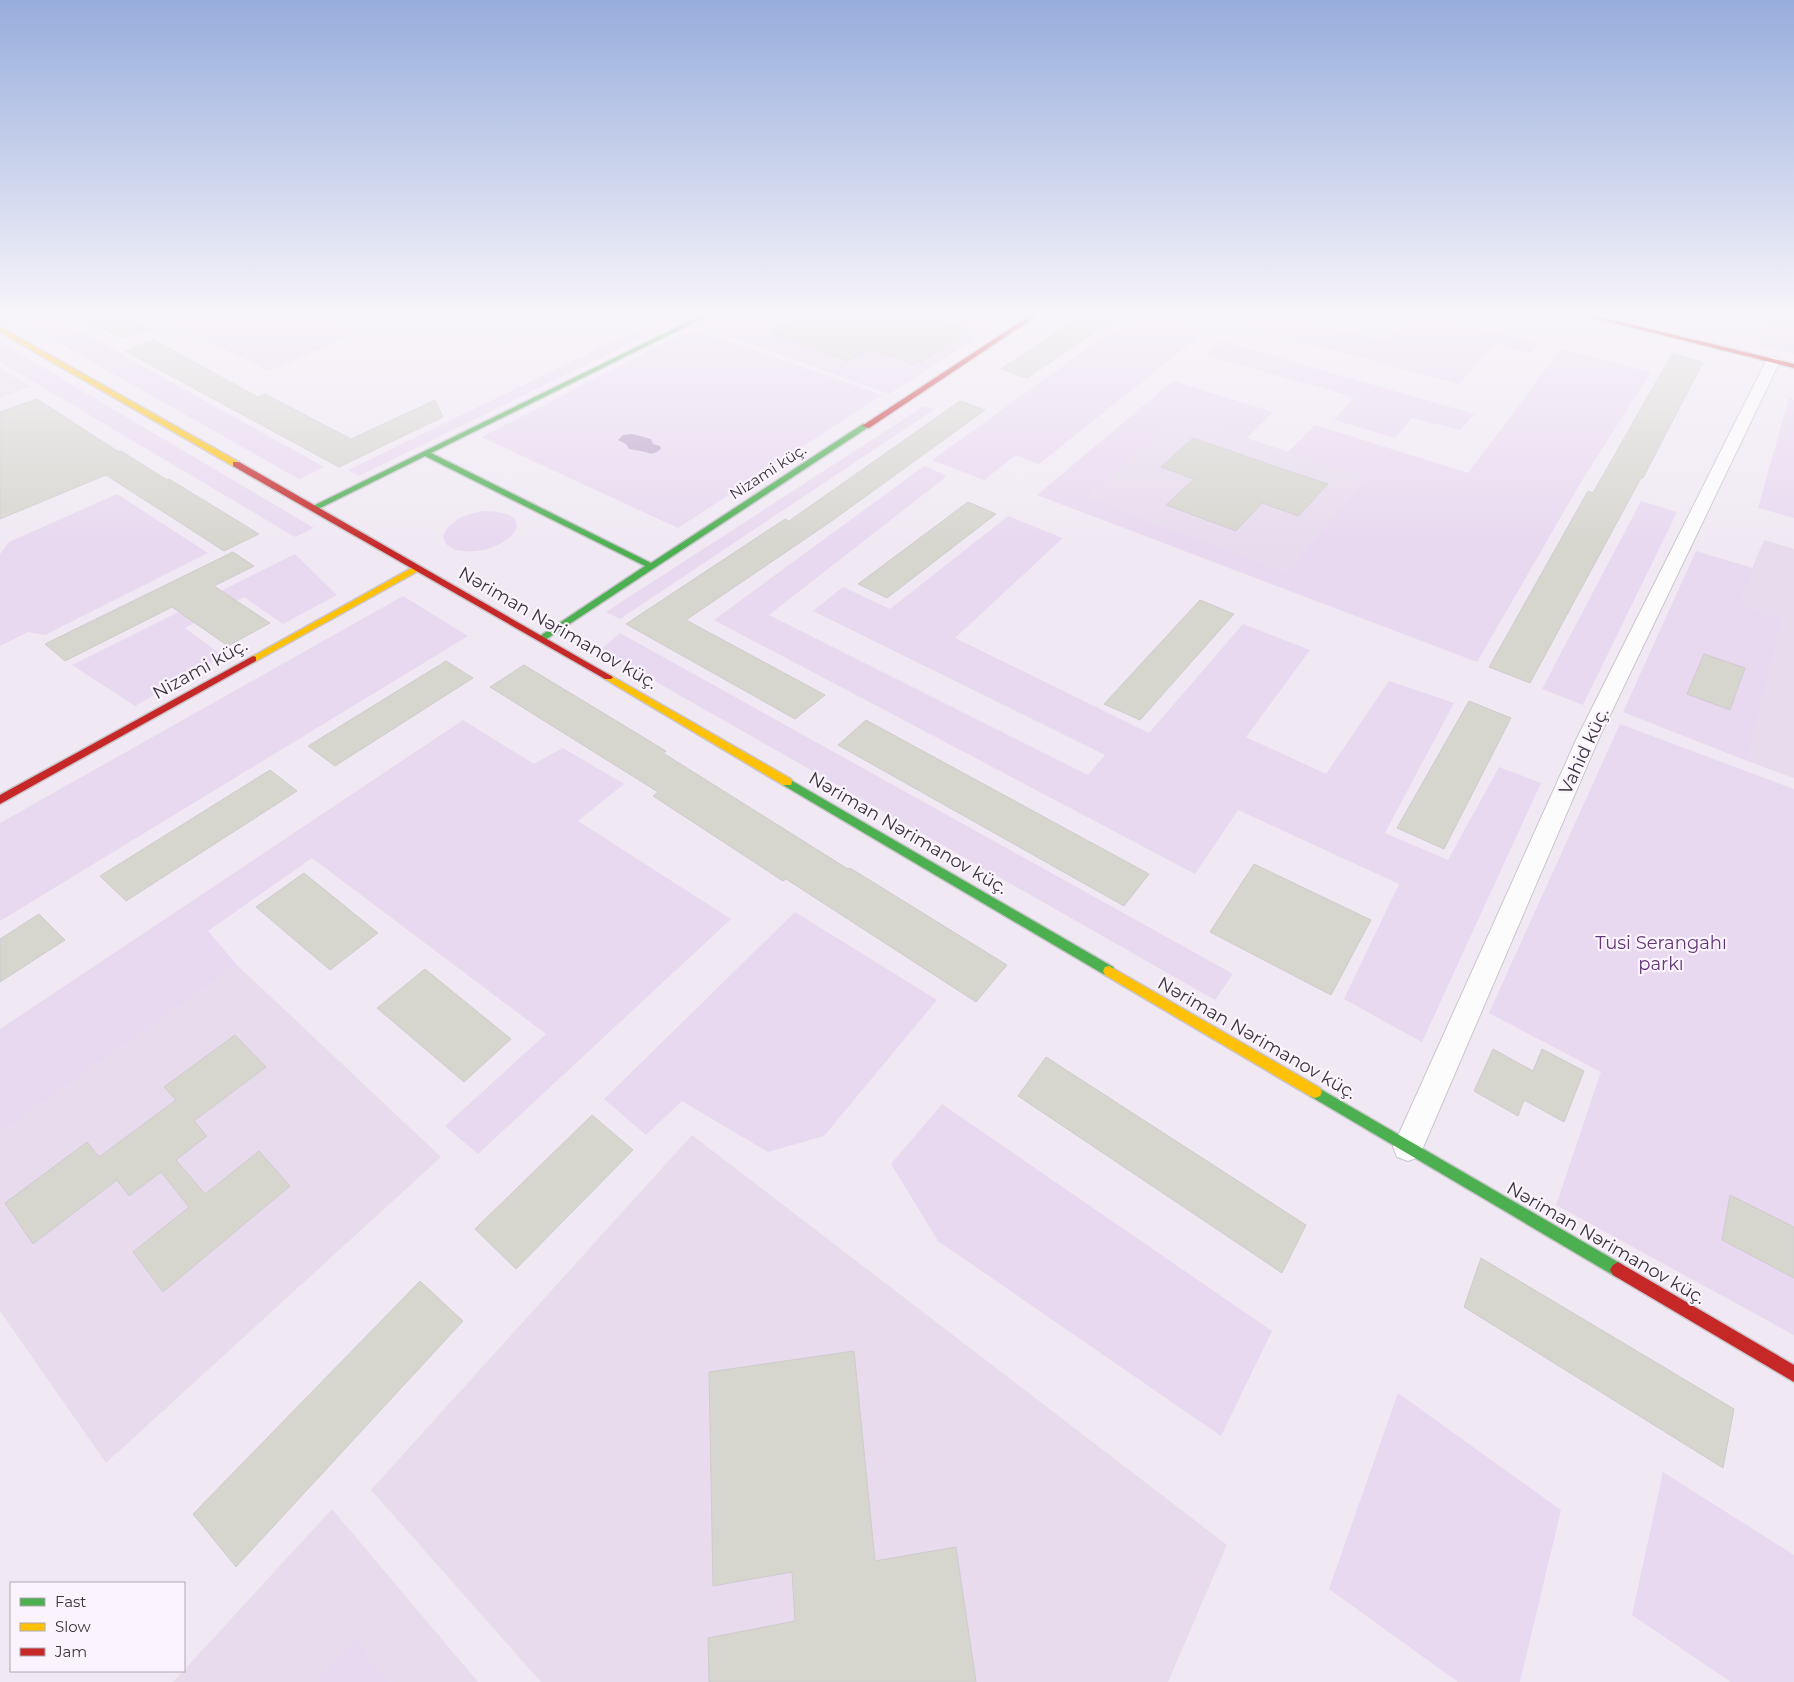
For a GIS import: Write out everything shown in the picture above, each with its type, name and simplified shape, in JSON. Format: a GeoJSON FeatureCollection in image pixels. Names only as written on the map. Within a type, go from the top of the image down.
{"type":"FeatureCollection","features":[{"type":"Feature","properties":{"kind":"street","name":"Nəriman Nərimanov küç."},"geometry":{"type":"LineString","coordinates":[[113,393],[542,638],[1794,1374]]}},
{"type":"Feature","properties":{"kind":"street"},"geometry":{"type":"LineString","coordinates":[[313,508],[545,393]]}},
{"type":"Feature","properties":{"kind":"street","name":"Nizami küç."},"geometry":{"type":"LineString","coordinates":[[542,638],[915,393]]}},
{"type":"Feature","properties":{"kind":"street","name":"Vahid küç."},"geometry":{"type":"LineString","coordinates":[[1408,1148],[1588,738],[1769,393]]}},
{"type":"Feature","properties":{"kind":"street"},"geometry":{"type":"LineString","coordinates":[[424,453],[651,566]]}},
{"type":"Feature","properties":{"kind":"street","name":"Nizami küç."},"geometry":{"type":"LineString","coordinates":[[0,800],[417,568]]}},
{"type":"Feature","properties":{"kind":"shaded area"},"geometry":{"type":"Polygon","coordinates":[[[0,393],[12,393],[0,398],[0,393]]]}},
{"type":"Feature","properties":{"kind":"shaded area"},"geometry":{"type":"Polygon","coordinates":[[[1179,416],[1366,477],[1286,572],[1086,497],[1179,416]]]}},
{"type":"Feature","properties":{"kind":"shaded area"},"geometry":{"type":"Polygon","coordinates":[[[632,434],[651,439],[653,444],[660,446],[661,449],[656,453],[651,453],[629,449],[626,444],[618,440],[623,435],[632,434]]]}},
{"type":"Feature","properties":{"kind":"shaded area"},"geometry":{"type":"Polygon","coordinates":[[[1764,540],[1794,549],[1794,778],[1747,761],[1783,619],[1737,604],[1764,540]]]}},
{"type":"Feature","properties":{"kind":"shaded area"},"geometry":{"type":"Polygon","coordinates":[[[237,965],[441,1157],[106,1463],[0,1311],[0,1133],[237,965]]]}},
{"type":"Feature","properties":{"kind":"shaded area"},"geometry":{"type":"Polygon","coordinates":[[[692,1135],[1227,1545],[1168,1682],[541,1682],[371,1490],[692,1135]]]}},
{"type":"Feature","properties":{"kind":"shaded area"},"geometry":{"type":"Polygon","coordinates":[[[332,1509],[478,1682],[173,1682],[182,1672],[185,1672],[185,1669],[332,1509]]]}},
{"type":"Feature","properties":{"kind":"green space"},"geometry":{"type":"Polygon","coordinates":[[[53,393],[87,393],[314,528],[295,537],[53,393]]]}},
{"type":"Feature","properties":{"kind":"green space"},"geometry":{"type":"Polygon","coordinates":[[[148,393],[192,393],[324,467],[299,479],[148,393]]]}},
{"type":"Feature","properties":{"kind":"green space"},"geometry":{"type":"Polygon","coordinates":[[[506,393],[528,393],[359,476],[348,470],[506,393]]]}},
{"type":"Feature","properties":{"kind":"green space"},"geometry":{"type":"Polygon","coordinates":[[[566,393],[882,395],[678,528],[481,437],[566,393]]]}},
{"type":"Feature","properties":{"kind":"green space"},"geometry":{"type":"Polygon","coordinates":[[[1025,393],[1127,393],[1039,464],[1016,455],[984,480],[932,460],[1025,393]]]}},
{"type":"Feature","properties":{"kind":"green space"},"geometry":{"type":"Polygon","coordinates":[[[1158,393],[1213,393],[1273,412],[1247,438],[1179,416],[1087,497],[1286,572],[1366,477],[1288,452],[1315,425],[1468,473],[1528,393],[1637,393],[1581,482],[1477,662],[1037,495],[1158,393]]]}},
{"type":"Feature","properties":{"kind":"green space"},"geometry":{"type":"Polygon","coordinates":[[[1342,393],[1403,393],[1474,414],[1461,430],[1412,418],[1395,438],[1334,420],[1354,397],[1342,393]]]}},
{"type":"Feature","properties":{"kind":"green space"},"geometry":{"type":"Polygon","coordinates":[[[1789,398],[1794,400],[1794,518],[1758,508],[1789,398]]]}},
{"type":"Feature","properties":{"kind":"green space"},"geometry":{"type":"Polygon","coordinates":[[[924,406],[935,409],[620,619],[606,612],[924,406]]]}},
{"type":"Feature","properties":{"kind":"green space"},"geometry":{"type":"Polygon","coordinates":[[[924,466],[947,476],[769,615],[1088,775],[1105,755],[813,611],[843,587],[890,609],[1008,516],[1063,538],[955,638],[1149,733],[1243,624],[1310,650],[1246,737],[1326,774],[1389,681],[1454,703],[1385,833],[1448,860],[1499,767],[1541,783],[1422,1042],[1344,999],[1399,884],[1238,810],[1195,874],[714,620],[924,466]]]}},
{"type":"Feature","properties":{"kind":"green space"},"geometry":{"type":"Polygon","coordinates":[[[117,494],[208,553],[45,635],[28,632],[0,646],[0,554],[9,542],[117,494]]]}},
{"type":"Feature","properties":{"kind":"green space"},"geometry":{"type":"Polygon","coordinates":[[[1641,501],[1677,512],[1583,705],[1542,689],[1641,501]]]}},
{"type":"Feature","properties":{"kind":"green space"},"geometry":{"type":"Polygon","coordinates":[[[484,511],[503,513],[514,518],[517,525],[514,533],[505,541],[493,547],[478,551],[462,551],[447,545],[443,536],[450,525],[460,518],[484,511]]]}},
{"type":"Feature","properties":{"kind":"green space"},"geometry":{"type":"Polygon","coordinates":[[[1696,551],[1753,568],[1738,604],[1783,619],[1747,761],[1623,712],[1696,551]]]}},
{"type":"Feature","properties":{"kind":"green space"},"geometry":{"type":"Polygon","coordinates":[[[295,554],[337,595],[283,624],[244,597],[185,628],[223,656],[135,706],[72,665],[295,554]]]}},
{"type":"Feature","properties":{"kind":"green space"},"geometry":{"type":"Polygon","coordinates":[[[403,596],[468,636],[0,921],[0,823],[403,596]]]}},
{"type":"Feature","properties":{"kind":"green space"},"geometry":{"type":"Polygon","coordinates":[[[620,633],[1233,974],[1215,1000],[600,650],[620,633]]]}},
{"type":"Feature","properties":{"kind":"green space"},"geometry":{"type":"Polygon","coordinates":[[[463,720],[534,764],[563,748],[624,784],[578,821],[731,919],[478,1154],[445,1126],[546,1034],[312,858],[208,931],[237,965],[0,1133],[0,1029],[463,720]]]}},
{"type":"Feature","properties":{"kind":"green space","name":"Tusi Serangahı parkı"},"geometry":{"type":"Polygon","coordinates":[[[1620,724],[1794,789],[1794,1335],[1556,1205],[1601,1072],[1489,1013],[1620,724]]]}},
{"type":"Feature","properties":{"kind":"green space"},"geometry":{"type":"Polygon","coordinates":[[[795,912],[937,1000],[824,1136],[768,1152],[682,1101],[646,1135],[604,1099],[795,912]]]}},
{"type":"Feature","properties":{"kind":"green space"},"geometry":{"type":"Polygon","coordinates":[[[942,1104],[1272,1331],[1221,1436],[938,1241],[891,1164],[942,1104]]]}},
{"type":"Feature","properties":{"kind":"green space"},"geometry":{"type":"Polygon","coordinates":[[[1398,1393],[1561,1510],[1520,1682],[1458,1682],[1329,1589],[1398,1393]]]}},
{"type":"Feature","properties":{"kind":"green space"},"geometry":{"type":"Polygon","coordinates":[[[1663,1472],[1794,1555],[1794,1682],[1731,1682],[1632,1615],[1663,1472]]]}},
{"type":"Feature","properties":{"kind":"green space"},"geometry":{"type":"Polygon","coordinates":[[[354,1639],[388,1682],[318,1682],[354,1639]]]}},
{"type":"Feature","properties":{"kind":"building"},"geometry":{"type":"Polygon","coordinates":[[[203,393],[252,393],[258,397],[265,394],[351,439],[435,400],[443,417],[339,467],[203,393]]]}},
{"type":"Feature","properties":{"kind":"building"},"geometry":{"type":"Polygon","coordinates":[[[1650,393],[1687,393],[1643,478],[1641,478],[1530,683],[1489,667],[1588,491],[1593,493],[1650,393]]]}},
{"type":"Feature","properties":{"kind":"building"},"geometry":{"type":"Polygon","coordinates":[[[37,399],[119,452],[121,451],[167,480],[169,479],[259,534],[224,551],[106,475],[0,519],[0,412],[37,399]]]}},
{"type":"Feature","properties":{"kind":"building"},"geometry":{"type":"Polygon","coordinates":[[[960,401],[985,410],[833,520],[686,620],[825,695],[795,719],[626,624],[785,519],[789,521],[960,401]]]}},
{"type":"Feature","properties":{"kind":"building"},"geometry":{"type":"Polygon","coordinates":[[[1193,438],[1328,484],[1298,516],[1262,503],[1236,531],[1166,505],[1194,479],[1161,467],[1193,438]]]}},
{"type":"Feature","properties":{"kind":"building"},"geometry":{"type":"Polygon","coordinates":[[[968,502],[996,514],[887,598],[858,584],[968,502]]]}},
{"type":"Feature","properties":{"kind":"building"},"geometry":{"type":"Polygon","coordinates":[[[233,552],[254,566],[214,586],[270,623],[228,646],[172,607],[65,661],[45,644],[233,552]]]}},
{"type":"Feature","properties":{"kind":"building"},"geometry":{"type":"Polygon","coordinates":[[[1200,600],[1234,614],[1140,720],[1104,704],[1200,600]]]}},
{"type":"Feature","properties":{"kind":"building"},"geometry":{"type":"Polygon","coordinates":[[[1704,654],[1745,668],[1730,710],[1687,694],[1704,654]]]}},
{"type":"Feature","properties":{"kind":"building"},"geometry":{"type":"Polygon","coordinates":[[[446,661],[473,678],[335,766],[308,746],[446,661]]]}},
{"type":"Feature","properties":{"kind":"building"},"geometry":{"type":"Polygon","coordinates":[[[524,665],[666,751],[663,753],[848,869],[850,868],[1007,965],[976,1002],[786,879],[783,881],[653,796],[658,792],[490,687],[524,665]]]}},
{"type":"Feature","properties":{"kind":"building"},"geometry":{"type":"Polygon","coordinates":[[[1469,701],[1511,718],[1444,849],[1397,828],[1469,701]]]}},
{"type":"Feature","properties":{"kind":"building"},"geometry":{"type":"Polygon","coordinates":[[[866,720],[1149,874],[1124,906],[838,745],[866,720]]]}},
{"type":"Feature","properties":{"kind":"building"},"geometry":{"type":"Polygon","coordinates":[[[270,770],[297,791],[126,901],[100,876],[270,770]]]}},
{"type":"Feature","properties":{"kind":"building"},"geometry":{"type":"Polygon","coordinates":[[[1254,864],[1371,920],[1331,995],[1210,932],[1254,864]]]}},
{"type":"Feature","properties":{"kind":"building"},"geometry":{"type":"Polygon","coordinates":[[[304,873],[378,933],[330,970],[256,907],[304,873]]]}},
{"type":"Feature","properties":{"kind":"building"},"geometry":{"type":"Polygon","coordinates":[[[39,914],[65,940],[0,982],[0,939],[39,914]]]}},
{"type":"Feature","properties":{"kind":"building"},"geometry":{"type":"Polygon","coordinates":[[[425,969],[511,1039],[464,1082],[377,1008],[425,969]]]}},
{"type":"Feature","properties":{"kind":"building"},"geometry":{"type":"Polygon","coordinates":[[[235,1035],[266,1067],[194,1121],[207,1136],[176,1160],[205,1194],[259,1151],[290,1186],[163,1292],[133,1252],[189,1207],[161,1172],[129,1196],[117,1180],[33,1244],[5,1203],[87,1142],[99,1157],[176,1100],[164,1087],[235,1035]]]}},
{"type":"Feature","properties":{"kind":"building"},"geometry":{"type":"Polygon","coordinates":[[[1493,1049],[1533,1071],[1542,1049],[1584,1071],[1564,1122],[1524,1100],[1518,1116],[1474,1091],[1493,1049]]]}},
{"type":"Feature","properties":{"kind":"building"},"geometry":{"type":"Polygon","coordinates":[[[1046,1057],[1306,1225],[1282,1273],[1018,1096],[1046,1057]]]}},
{"type":"Feature","properties":{"kind":"building"},"geometry":{"type":"Polygon","coordinates":[[[592,1115],[633,1150],[516,1269],[475,1229],[592,1115]]]}},
{"type":"Feature","properties":{"kind":"building"},"geometry":{"type":"Polygon","coordinates":[[[1730,1195],[1794,1227],[1794,1278],[1722,1240],[1730,1195]]]}},
{"type":"Feature","properties":{"kind":"building"},"geometry":{"type":"Polygon","coordinates":[[[1481,1258],[1734,1409],[1723,1468],[1464,1307],[1481,1258]]]}},
{"type":"Feature","properties":{"kind":"building"},"geometry":{"type":"Polygon","coordinates":[[[420,1281],[463,1321],[236,1567],[193,1514],[420,1281]]]}},
{"type":"Feature","properties":{"kind":"building"},"geometry":{"type":"Polygon","coordinates":[[[854,1351],[875,1561],[956,1547],[976,1682],[709,1682],[708,1638],[795,1621],[792,1572],[713,1586],[709,1372],[854,1351]]]}},
{"type":"Feature","properties":{"kind":"traffic: fast"},"geometry":{"type":"LineString","coordinates":[[313,508],[546,393]]}},
{"type":"Feature","properties":{"kind":"traffic: fast"},"geometry":{"type":"LineString","coordinates":[[542,638],[866,426]]}},
{"type":"Feature","properties":{"kind":"traffic: fast"},"geometry":{"type":"LineString","coordinates":[[425,453],[651,566]]}},
{"type":"Feature","properties":{"kind":"traffic: fast"},"geometry":{"type":"LineString","coordinates":[[787,782],[1109,971]]}},
{"type":"Feature","properties":{"kind":"traffic: fast"},"geometry":{"type":"LineString","coordinates":[[1315,1092],[1618,1270]]}},
{"type":"Feature","properties":{"kind":"traffic: slow"},"geometry":{"type":"LineString","coordinates":[[113,393],[236,464]]}},
{"type":"Feature","properties":{"kind":"traffic: slow"},"geometry":{"type":"LineString","coordinates":[[253,659],[417,568]]}},
{"type":"Feature","properties":{"kind":"traffic: slow"},"geometry":{"type":"LineString","coordinates":[[608,677],[787,782]]}},
{"type":"Feature","properties":{"kind":"traffic: slow"},"geometry":{"type":"LineString","coordinates":[[1109,971],[1315,1092]]}},
{"type":"Feature","properties":{"kind":"traffic: jam"},"geometry":{"type":"LineString","coordinates":[[866,426],[915,393]]}},
{"type":"Feature","properties":{"kind":"traffic: jam"},"geometry":{"type":"LineString","coordinates":[[236,464],[608,677]]}},
{"type":"Feature","properties":{"kind":"traffic: jam"},"geometry":{"type":"LineString","coordinates":[[0,800],[253,659]]}},
{"type":"Feature","properties":{"kind":"traffic: jam"},"geometry":{"type":"LineString","coordinates":[[1618,1270],[1794,1374]]}}]}
